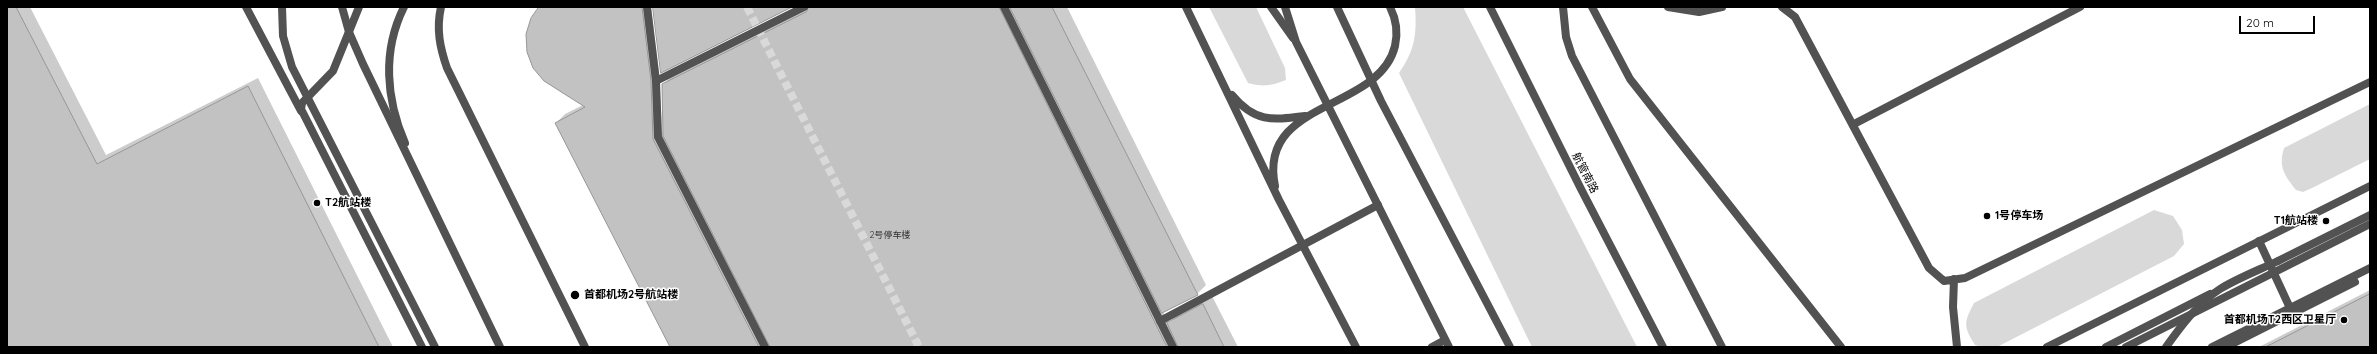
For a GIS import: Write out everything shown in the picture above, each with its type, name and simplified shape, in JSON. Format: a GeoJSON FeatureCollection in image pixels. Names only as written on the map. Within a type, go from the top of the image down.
{"type":"FeatureCollection","features":[{"type":"Feature","properties":{"kind":"street"},"geometry":{"type":"LineString","coordinates":[[246,7],[422,347]]}},
{"type":"Feature","properties":{"kind":"street"},"geometry":{"type":"LineString","coordinates":[[282,7],[283,36],[292,67],[435,347]]}},
{"type":"Feature","properties":{"kind":"street"},"geometry":{"type":"LineString","coordinates":[[342,7],[349,32],[363,64],[502,347]]}},
{"type":"Feature","properties":{"kind":"street"},"geometry":{"type":"LineString","coordinates":[[301,111],[302,104],[333,71],[359,7]]}},
{"type":"Feature","properties":{"kind":"street"},"geometry":{"type":"LineString","coordinates":[[404,7],[394,30],[390,46],[390,86],[394,111],[416,168],[502,347]]}},
{"type":"Feature","properties":{"kind":"street"},"geometry":{"type":"LineString","coordinates":[[441,7],[438,28],[439,42],[447,68],[585,347]]}},
{"type":"Feature","properties":{"kind":"street"},"geometry":{"type":"LineString","coordinates":[[647,7],[656,81],[658,130],[661,144],[765,347]]}},
{"type":"Feature","properties":{"kind":"street"},"geometry":{"type":"LineString","coordinates":[[656,81],[804,7]]}},
{"type":"Feature","properties":{"kind":"street"},"geometry":{"type":"LineString","coordinates":[[1004,7],[1173,347]]}},
{"type":"Feature","properties":{"kind":"street"},"geometry":{"type":"LineString","coordinates":[[1186,7],[1279,200],[1356,347]]}},
{"type":"Feature","properties":{"kind":"street"},"geometry":{"type":"LineString","coordinates":[[1271,7],[1296,42],[1447,343],[1432,347]]}},
{"type":"Feature","properties":{"kind":"street"},"geometry":{"type":"LineString","coordinates":[[1285,7],[1296,42]]}},
{"type":"Feature","properties":{"kind":"street"},"geometry":{"type":"LineString","coordinates":[[1337,7],[1382,101],[1510,347]]}},
{"type":"Feature","properties":{"kind":"street"},"geometry":{"type":"LineString","coordinates":[[1224,85],[1243,107],[1261,118],[1281,120],[1305,116],[1368,83],[1377,77],[1384,69],[1390,61],[1396,41],[1395,20],[1390,7]]}},
{"type":"Feature","properties":{"kind":"street","name":"航管南路"},"geometry":{"type":"LineString","coordinates":[[1490,7],[1580,189],[1663,347]]}},
{"type":"Feature","properties":{"kind":"street"},"geometry":{"type":"LineString","coordinates":[[1563,7],[1566,38],[1572,56],[1722,347]]}},
{"type":"Feature","properties":{"kind":"street"},"geometry":{"type":"LineString","coordinates":[[1592,7],[1630,79],[1841,347]]}},
{"type":"Feature","properties":{"kind":"street"},"geometry":{"type":"LineString","coordinates":[[1668,7],[1699,12],[1722,7]]}},
{"type":"Feature","properties":{"kind":"street"},"geometry":{"type":"LineString","coordinates":[[1782,7],[1795,17],[1854,124],[1929,268],[1944,280],[1966,278],[2370,82]]}},
{"type":"Feature","properties":{"kind":"street"},"geometry":{"type":"LineString","coordinates":[[1854,124],[2080,7]]}},
{"type":"Feature","properties":{"kind":"street"},"geometry":{"type":"LineString","coordinates":[[1279,200],[1274,177],[1275,156],[1284,138],[1305,116]]}},
{"type":"Feature","properties":{"kind":"street"},"geometry":{"type":"LineString","coordinates":[[2047,347],[2370,186]]}},
{"type":"Feature","properties":{"kind":"street"},"geometry":{"type":"LineString","coordinates":[[1160,321],[1378,205]]}},
{"type":"Feature","properties":{"kind":"street"},"geometry":{"type":"LineString","coordinates":[[2106,347],[2370,214]]}},
{"type":"Feature","properties":{"kind":"street"},"geometry":{"type":"LineString","coordinates":[[2126,347],[2370,224]]}},
{"type":"Feature","properties":{"kind":"street"},"geometry":{"type":"LineString","coordinates":[[2259,241],[2272,274],[2290,308]]}},
{"type":"Feature","properties":{"kind":"street"},"geometry":{"type":"LineString","coordinates":[[2212,347],[2370,268]]}},
{"type":"Feature","properties":{"kind":"street"},"geometry":{"type":"LineString","coordinates":[[2226,346],[2370,274]]}},
{"type":"Feature","properties":{"kind":"street"},"geometry":{"type":"LineString","coordinates":[[1954,279],[1953,307],[1957,347]]}},
{"type":"Feature","properties":{"kind":"street"},"geometry":{"type":"LineString","coordinates":[[2166,347],[2184,323],[2202,304],[2220,289]]}},
{"type":"Feature","properties":{"kind":"shaded area"},"geometry":{"type":"Polygon","coordinates":[[[1209,7],[1256,7],[1285,68],[1286,80],[1276,84],[1267,85],[1248,83],[1209,7]]]}},
{"type":"Feature","properties":{"kind":"shaded area"},"geometry":{"type":"Polygon","coordinates":[[[1415,7],[1463,7],[1637,347],[1532,347],[1399,73],[1409,57],[1414,42],[1416,25],[1415,7]]]}},
{"type":"Feature","properties":{"kind":"shaded area"},"geometry":{"type":"Polygon","coordinates":[[[2370,104],[2370,159],[2303,192],[2296,190],[2286,176],[2282,166],[2282,155],[2284,148],[2370,104]]]}},
{"type":"Feature","properties":{"kind":"shaded area"},"geometry":{"type":"Polygon","coordinates":[[[2154,210],[2173,216],[2182,230],[2184,244],[2174,256],[1997,347],[1981,347],[1975,345],[1968,333],[1966,324],[1968,315],[1974,303],[2154,210]]]}},
{"type":"Feature","properties":{"kind":"building"},"geometry":{"type":"Polygon","coordinates":[[[7,7],[16,7],[97,164],[248,86],[379,347],[7,347],[7,7]]]}},
{"type":"Feature","properties":{"kind":"building"},"geometry":{"type":"Polygon","coordinates":[[[539,7],[642,7],[651,81],[653,139],[759,347],[670,347],[555,123],[585,107],[544,81],[533,68],[527,52],[526,34],[531,18],[539,7]]]}},
{"type":"Feature","properties":{"kind":"building"},"geometry":{"type":"Polygon","coordinates":[[[653,7],[792,7],[661,73],[653,7]]]}},
{"type":"Feature","properties":{"kind":"building"},"geometry":{"type":"Polygon","coordinates":[[[809,7],[999,7],[1167,347],[770,347],[663,136],[662,84],[806,12],[809,7]]]}},
{"type":"Feature","properties":{"kind":"building"},"geometry":{"type":"Polygon","coordinates":[[[1010,7],[1052,7],[1198,295],[1162,313],[1010,7]]]}},
{"type":"Feature","properties":{"kind":"building","name":"首都机场T2西区卫星厅"},"geometry":{"type":"Polygon","coordinates":[[[2370,294],[2370,347],[2266,347],[2370,294]]]}},
{"type":"Feature","properties":{"kind":"building"},"geometry":{"type":"Polygon","coordinates":[[[1203,304],[1224,347],[1178,347],[1167,323],[1203,304]]]}},
{"type":"Feature","properties":{"kind":"tunnel"},"geometry":{"type":"LineString","coordinates":[[747,7],[919,347]]}},
{"type":"Feature","properties":{"kind":"place","name":"T2航站楼"},"geometry":{"type":"Point","coordinates":[317,203]}},
{"type":"Feature","properties":{"kind":"place","name":"1号停车场"},"geometry":{"type":"Point","coordinates":[1987,216]}},
{"type":"Feature","properties":{"kind":"place","name":"T1航站楼"},"geometry":{"type":"Point","coordinates":[2326,221]}},
{"type":"Feature","properties":{"kind":"place","name":"首都机场2号航站楼"},"geometry":{"type":"Point","coordinates":[575,295]}},
{"type":"Feature","properties":{"kind":"place","name":"首都机场T2西区卫星厅"},"geometry":{"type":"Point","coordinates":[2344,320]}}]}
